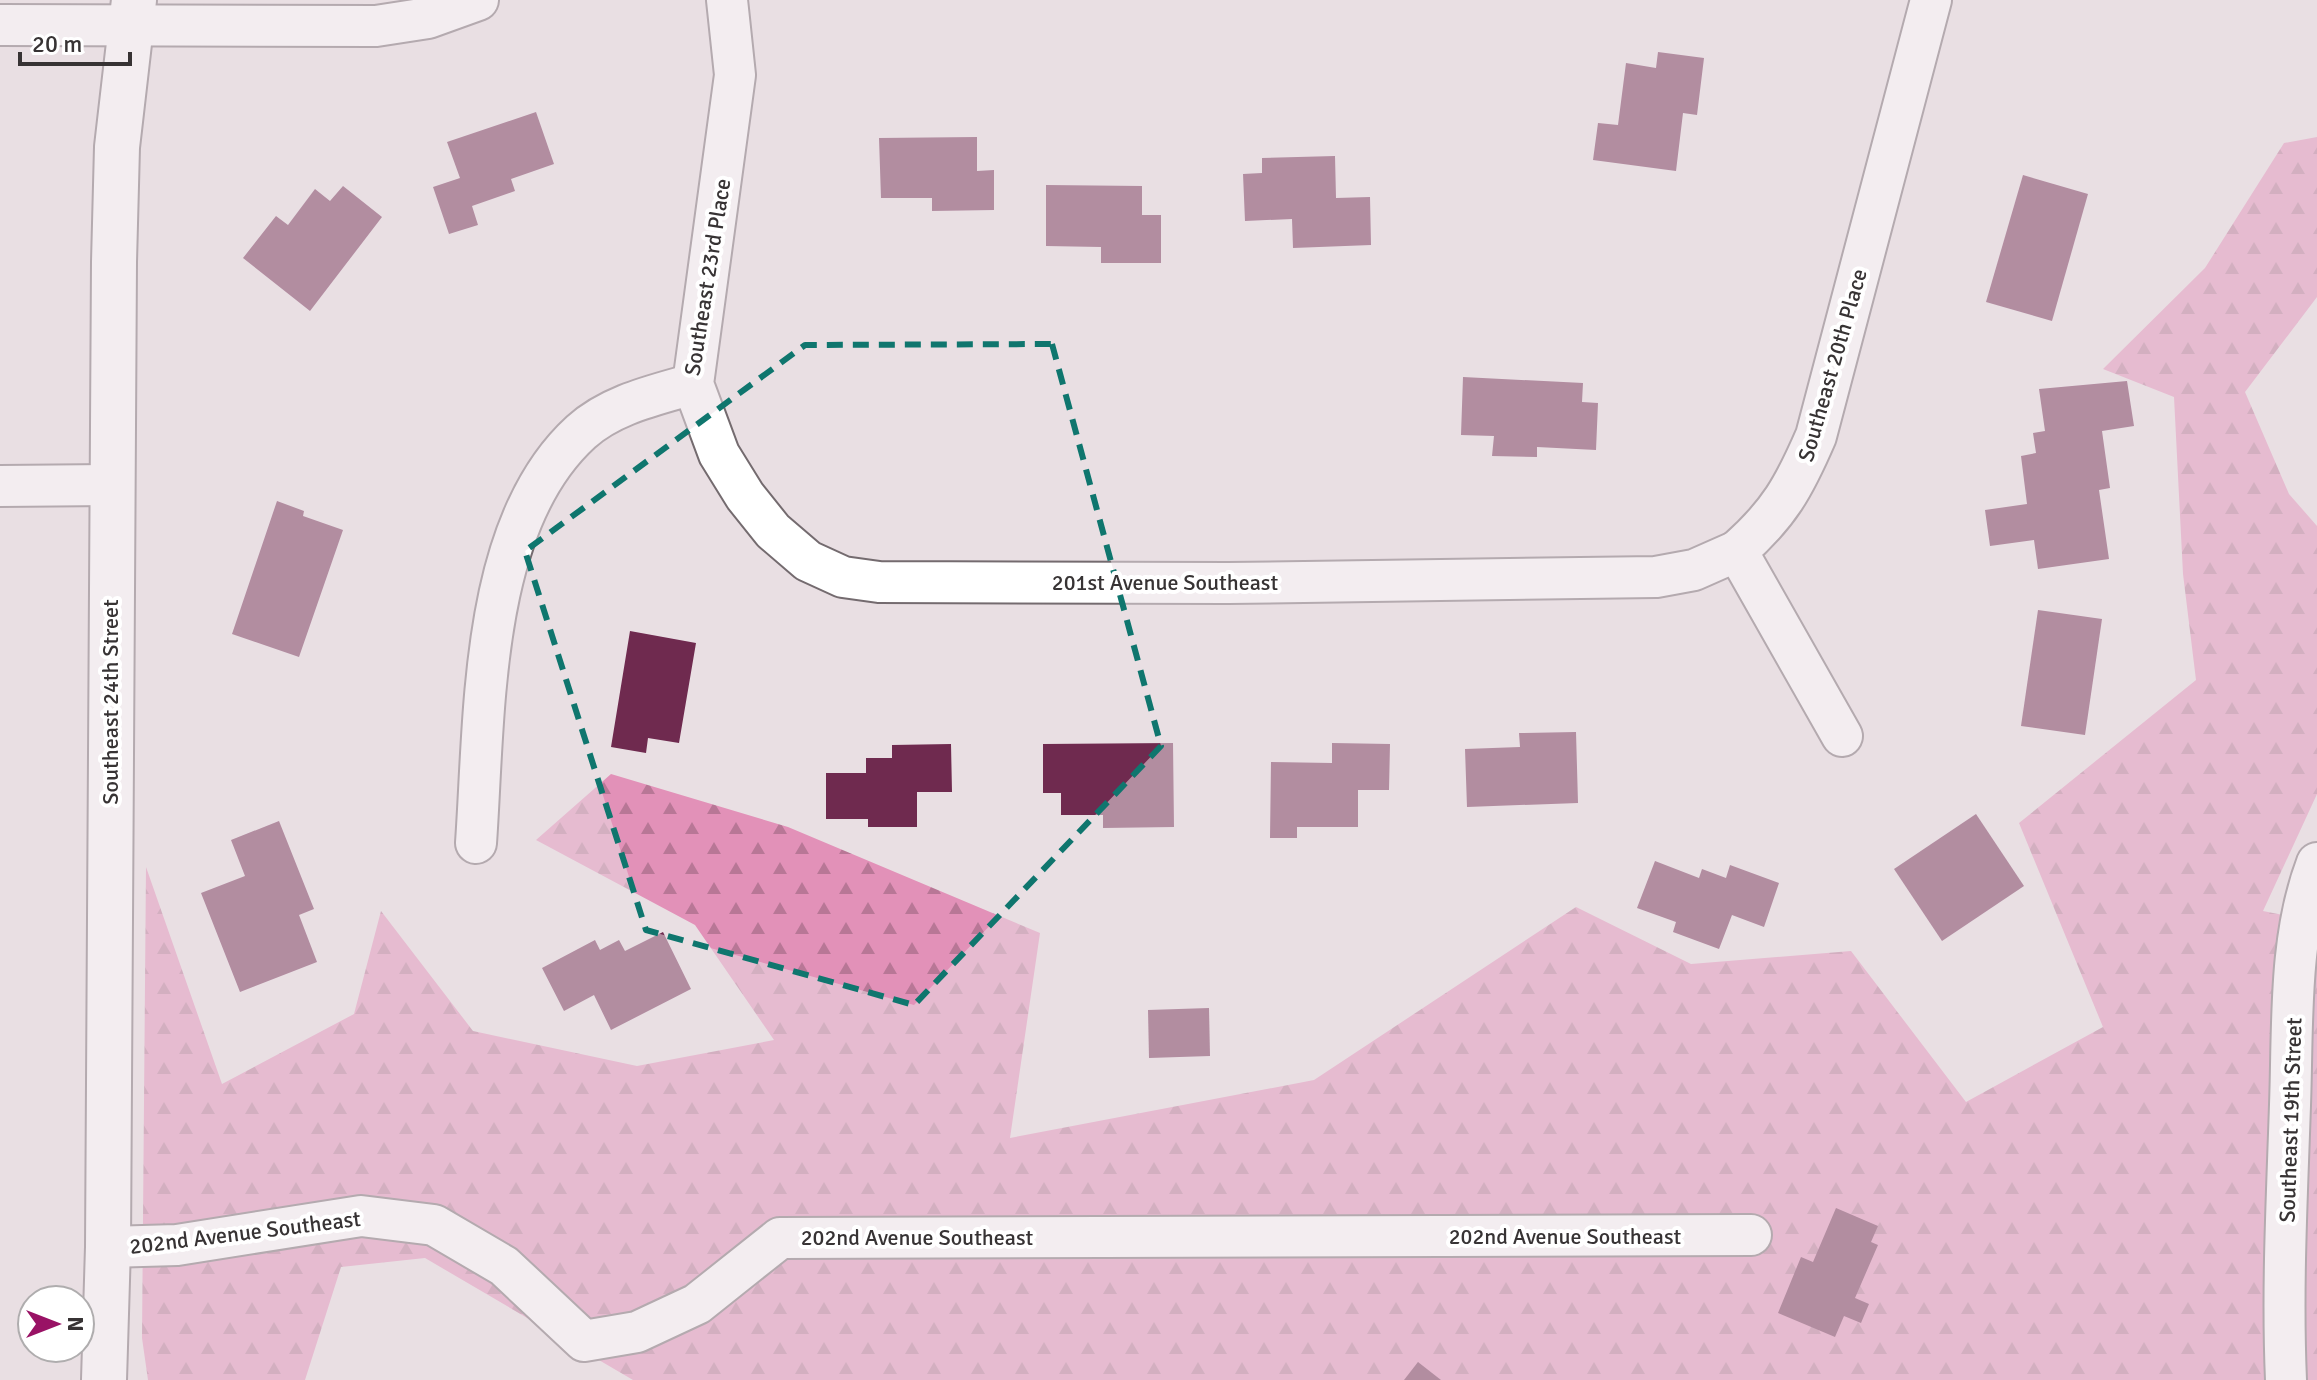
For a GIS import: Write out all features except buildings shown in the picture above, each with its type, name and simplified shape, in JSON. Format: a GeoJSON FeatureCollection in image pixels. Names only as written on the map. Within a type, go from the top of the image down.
{"type":"FeatureCollection","features":[{"type":"Feature","properties":{"kind":"street"},"geometry":{"type":"LineString","coordinates":[[0,25],[131,13],[376,26],[428,18],[478,0]]}},
{"type":"Feature","properties":{"kind":"street","name":"Southeast 23rd Place"},"geometry":{"type":"LineString","coordinates":[[476,843],[492,641],[501,588],[534,496],[546,472],[583,430],[629,403],[693,384],[735,75],[727,0]]}},
{"type":"Feature","properties":{"kind":"street","name":"Southeast 20th Place"},"geometry":{"type":"LineString","coordinates":[[1737,551],[1770,522],[1798,477],[1816,436],[1931,0]]}},
{"type":"Feature","properties":{"kind":"street","name":"Southeast 24th Street"},"geometry":{"type":"LineString","coordinates":[[104,1380],[108,1247],[110,485],[117,147],[131,13]]}},
{"type":"Feature","properties":{"kind":"street","name":"201st Avenue Southeast"},"geometry":{"type":"LineString","coordinates":[[693,384],[719,454],[745,496],[773,531],[808,561],[843,577],[879,582],[1228,583],[1656,577],[1694,570],[1737,551]]}},
{"type":"Feature","properties":{"kind":"street"},"geometry":{"type":"LineString","coordinates":[[0,486],[110,485]]}},
{"type":"Feature","properties":{"kind":"street"},"geometry":{"type":"LineString","coordinates":[[1737,551],[1842,736]]}},
{"type":"Feature","properties":{"kind":"street","name":"Southeast 19th Street"},"geometry":{"type":"LineString","coordinates":[[2286,1380],[2284,1297],[2295,958],[2309,884],[2317,863]]}},
{"type":"Feature","properties":{"kind":"street","name":"202nd Avenue Southeast"},"geometry":{"type":"LineString","coordinates":[[108,1247],[177,1245],[361,1216],[434,1225],[504,1266],[584,1341],[637,1332],[697,1304],[780,1238],[1751,1235]]}},
{"type":"Feature","properties":{"kind":"highlighted area"},"geometry":{"type":"Polygon","coordinates":[[[1052,344],[1161,746],[914,1005],[646,930],[525,551],[805,345],[1052,344]]]}},
{"type":"Feature","properties":{"kind":"green space"},"geometry":{"type":"Polygon","coordinates":[[[2317,137],[2317,297],[2245,392],[2289,494],[2317,526],[2317,794],[2263,911],[2317,922],[2317,1380],[633,1380],[425,1258],[341,1267],[305,1380],[148,1380],[142,1338],[146,867],[222,1084],[354,1014],[381,911],[473,1031],[637,1066],[774,1040],[695,925],[536,840],[611,774],[788,827],[1040,933],[1010,1138],[1314,1080],[1576,907],[1691,964],[1851,951],[1966,1102],[2103,1027],[2019,823],[2196,680],[2183,574],[2174,397],[2103,369],[2205,268],[2284,143],[2317,137]]]}}]}
